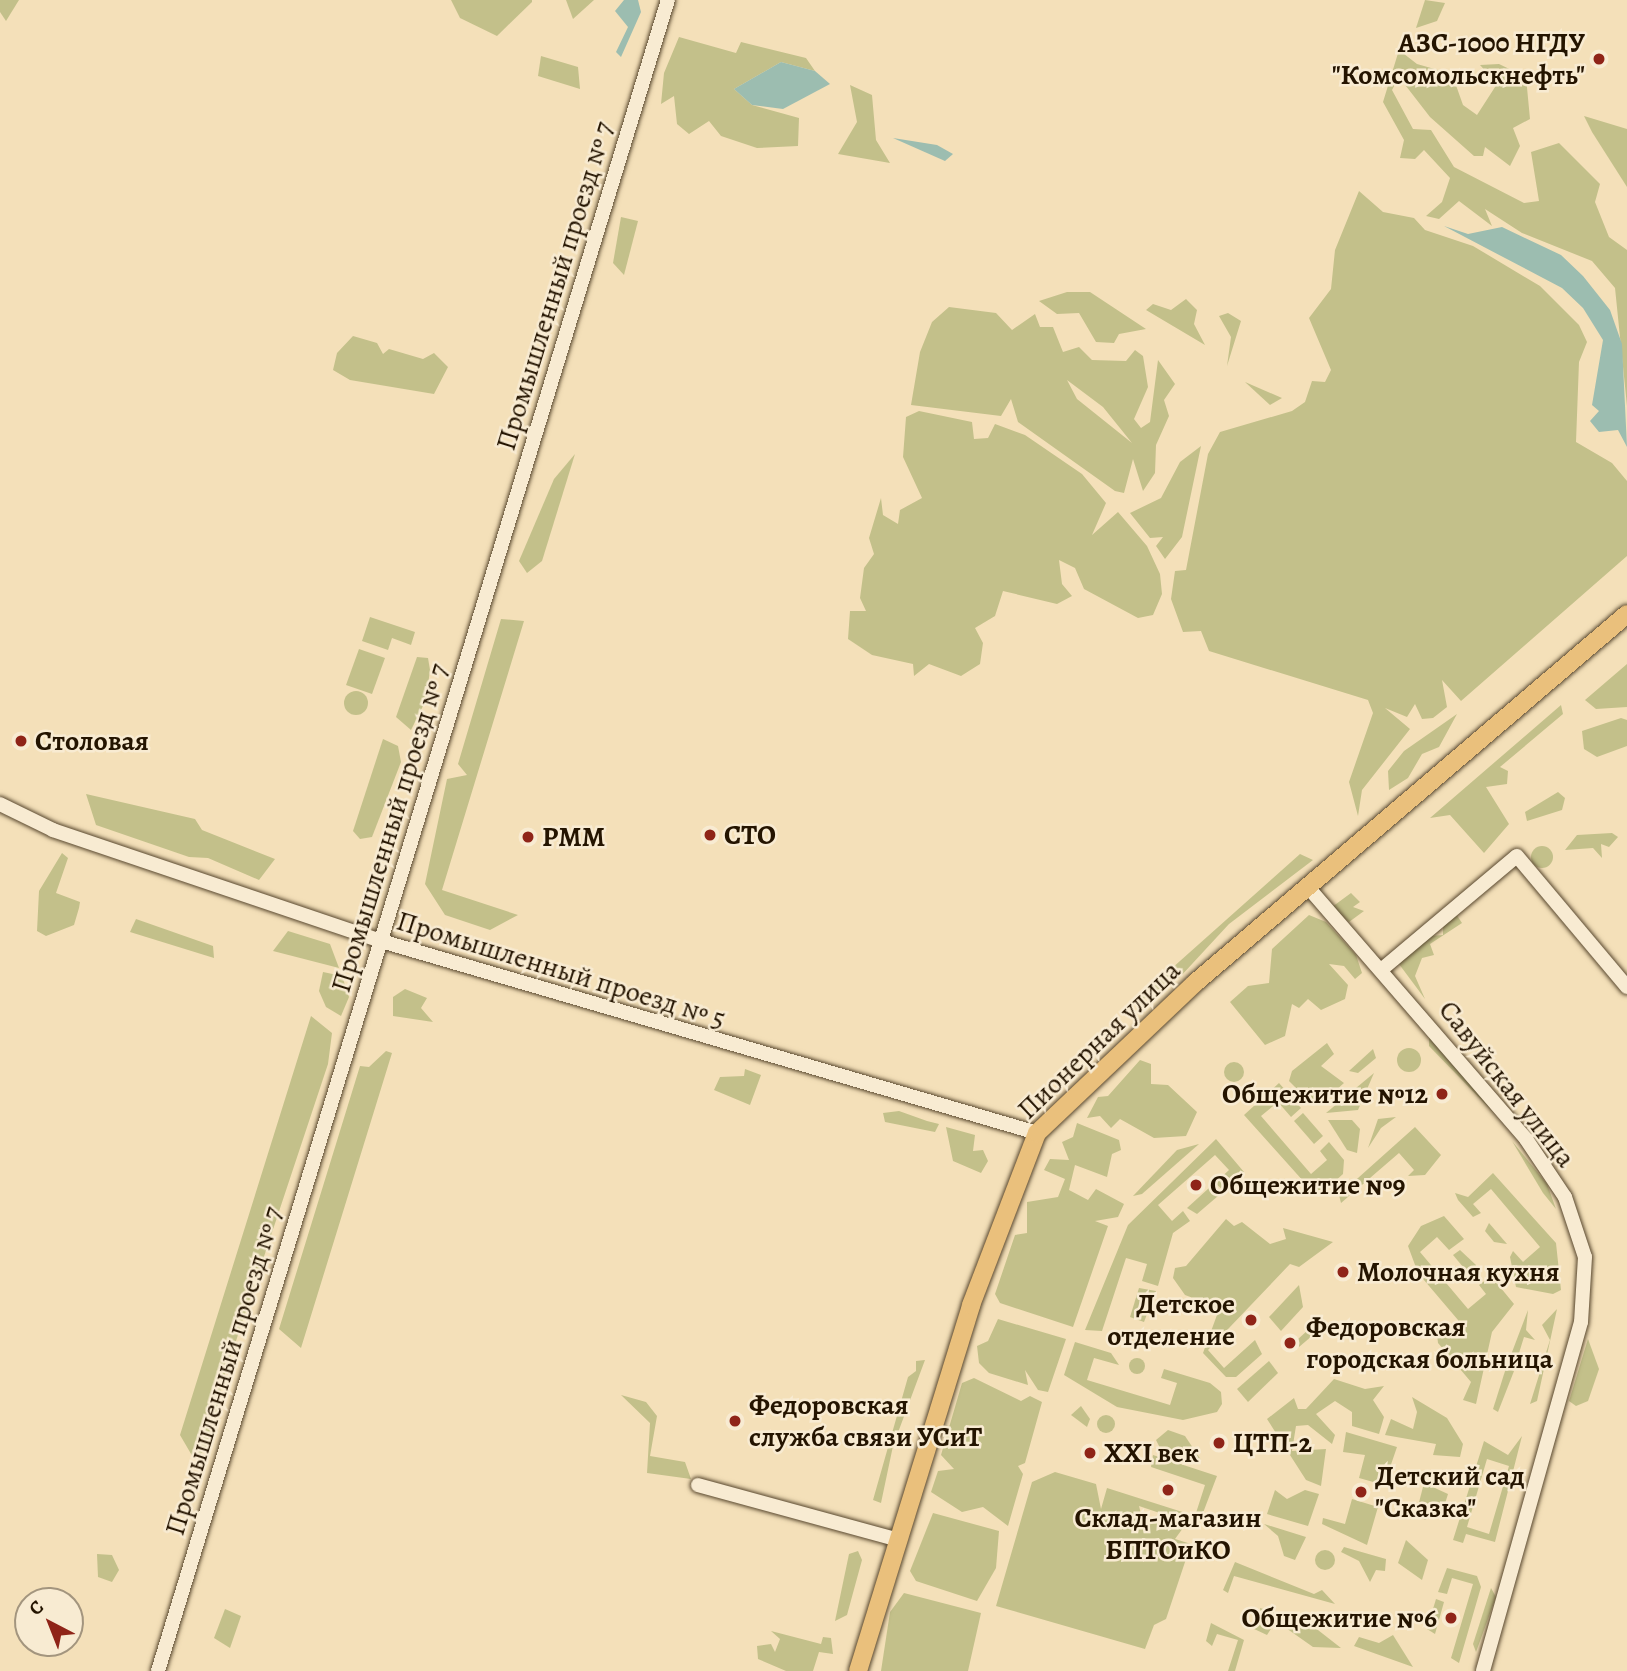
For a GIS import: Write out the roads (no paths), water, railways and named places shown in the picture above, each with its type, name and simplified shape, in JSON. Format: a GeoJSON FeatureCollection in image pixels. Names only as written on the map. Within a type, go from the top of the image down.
{"type":"FeatureCollection","features":[{"type":"Feature","properties":{"kind":"main road","name":"Пионерная улица"},"geometry":{"type":"LineString","coordinates":[[858,1671],[998,1222],[1037,1133],[1133,1038],[1627,614]]}},
{"type":"Feature","properties":{"kind":"street","name":"Промышленный проезд № 7"},"geometry":{"type":"LineString","coordinates":[[158,1671],[668,0]]}},
{"type":"Feature","properties":{"kind":"street","name":"Промышленный проезд № 5"},"geometry":{"type":"LineString","coordinates":[[0,804],[53,830],[381,941],[1037,1133]]}},
{"type":"Feature","properties":{"kind":"street"},"geometry":{"type":"LineString","coordinates":[[1381,970],[1517,856],[1627,987]]}},
{"type":"Feature","properties":{"kind":"street","name":"Савуйская улица"},"geometry":{"type":"LineString","coordinates":[[1307,886],[1526,1139],[1564,1197],[1585,1257],[1581,1322],[1483,1671]]}},
{"type":"Feature","properties":{"kind":"street"},"geometry":{"type":"LineString","coordinates":[[698,1485],[899,1540]]}},
{"type":"Feature","properties":{"kind":"place","name":"АЗС-1000 НГДУ \"Комсомольскнефть\""},"geometry":{"type":"Point","coordinates":[1599,59]}},
{"type":"Feature","properties":{"kind":"place","name":"Столовая"},"geometry":{"type":"Point","coordinates":[21,741]}},
{"type":"Feature","properties":{"kind":"place","name":"СТО"},"geometry":{"type":"Point","coordinates":[710,835]}},
{"type":"Feature","properties":{"kind":"place","name":"РММ"},"geometry":{"type":"Point","coordinates":[528,837]}},
{"type":"Feature","properties":{"kind":"place","name":"Общежитие №12"},"geometry":{"type":"Point","coordinates":[1442,1094]}},
{"type":"Feature","properties":{"kind":"place","name":"Общежитие №9"},"geometry":{"type":"Point","coordinates":[1196,1185]}},
{"type":"Feature","properties":{"kind":"place","name":"Молочная кухня"},"geometry":{"type":"Point","coordinates":[1343,1272]}},
{"type":"Feature","properties":{"kind":"place","name":"Детское отделение"},"geometry":{"type":"Point","coordinates":[1251,1320]}},
{"type":"Feature","properties":{"kind":"place","name":"Федоровская городская больница"},"geometry":{"type":"Point","coordinates":[1290,1343]}},
{"type":"Feature","properties":{"kind":"place","name":"Федоровская служба связи УСиТ"},"geometry":{"type":"Point","coordinates":[735,1421]}},
{"type":"Feature","properties":{"kind":"place","name":"ЦТП-2"},"geometry":{"type":"Point","coordinates":[1219,1443]}},
{"type":"Feature","properties":{"kind":"place","name":"XXI век"},"geometry":{"type":"Point","coordinates":[1090,1453]}},
{"type":"Feature","properties":{"kind":"place","name":"Склад-магазин БПТОиКО"},"geometry":{"type":"Point","coordinates":[1168,1490]}},
{"type":"Feature","properties":{"kind":"place","name":"Детский сад \"Сказка\""},"geometry":{"type":"Point","coordinates":[1361,1492]}},
{"type":"Feature","properties":{"kind":"place","name":"Общежитие №6"},"geometry":{"type":"Point","coordinates":[1451,1618]}}]}
